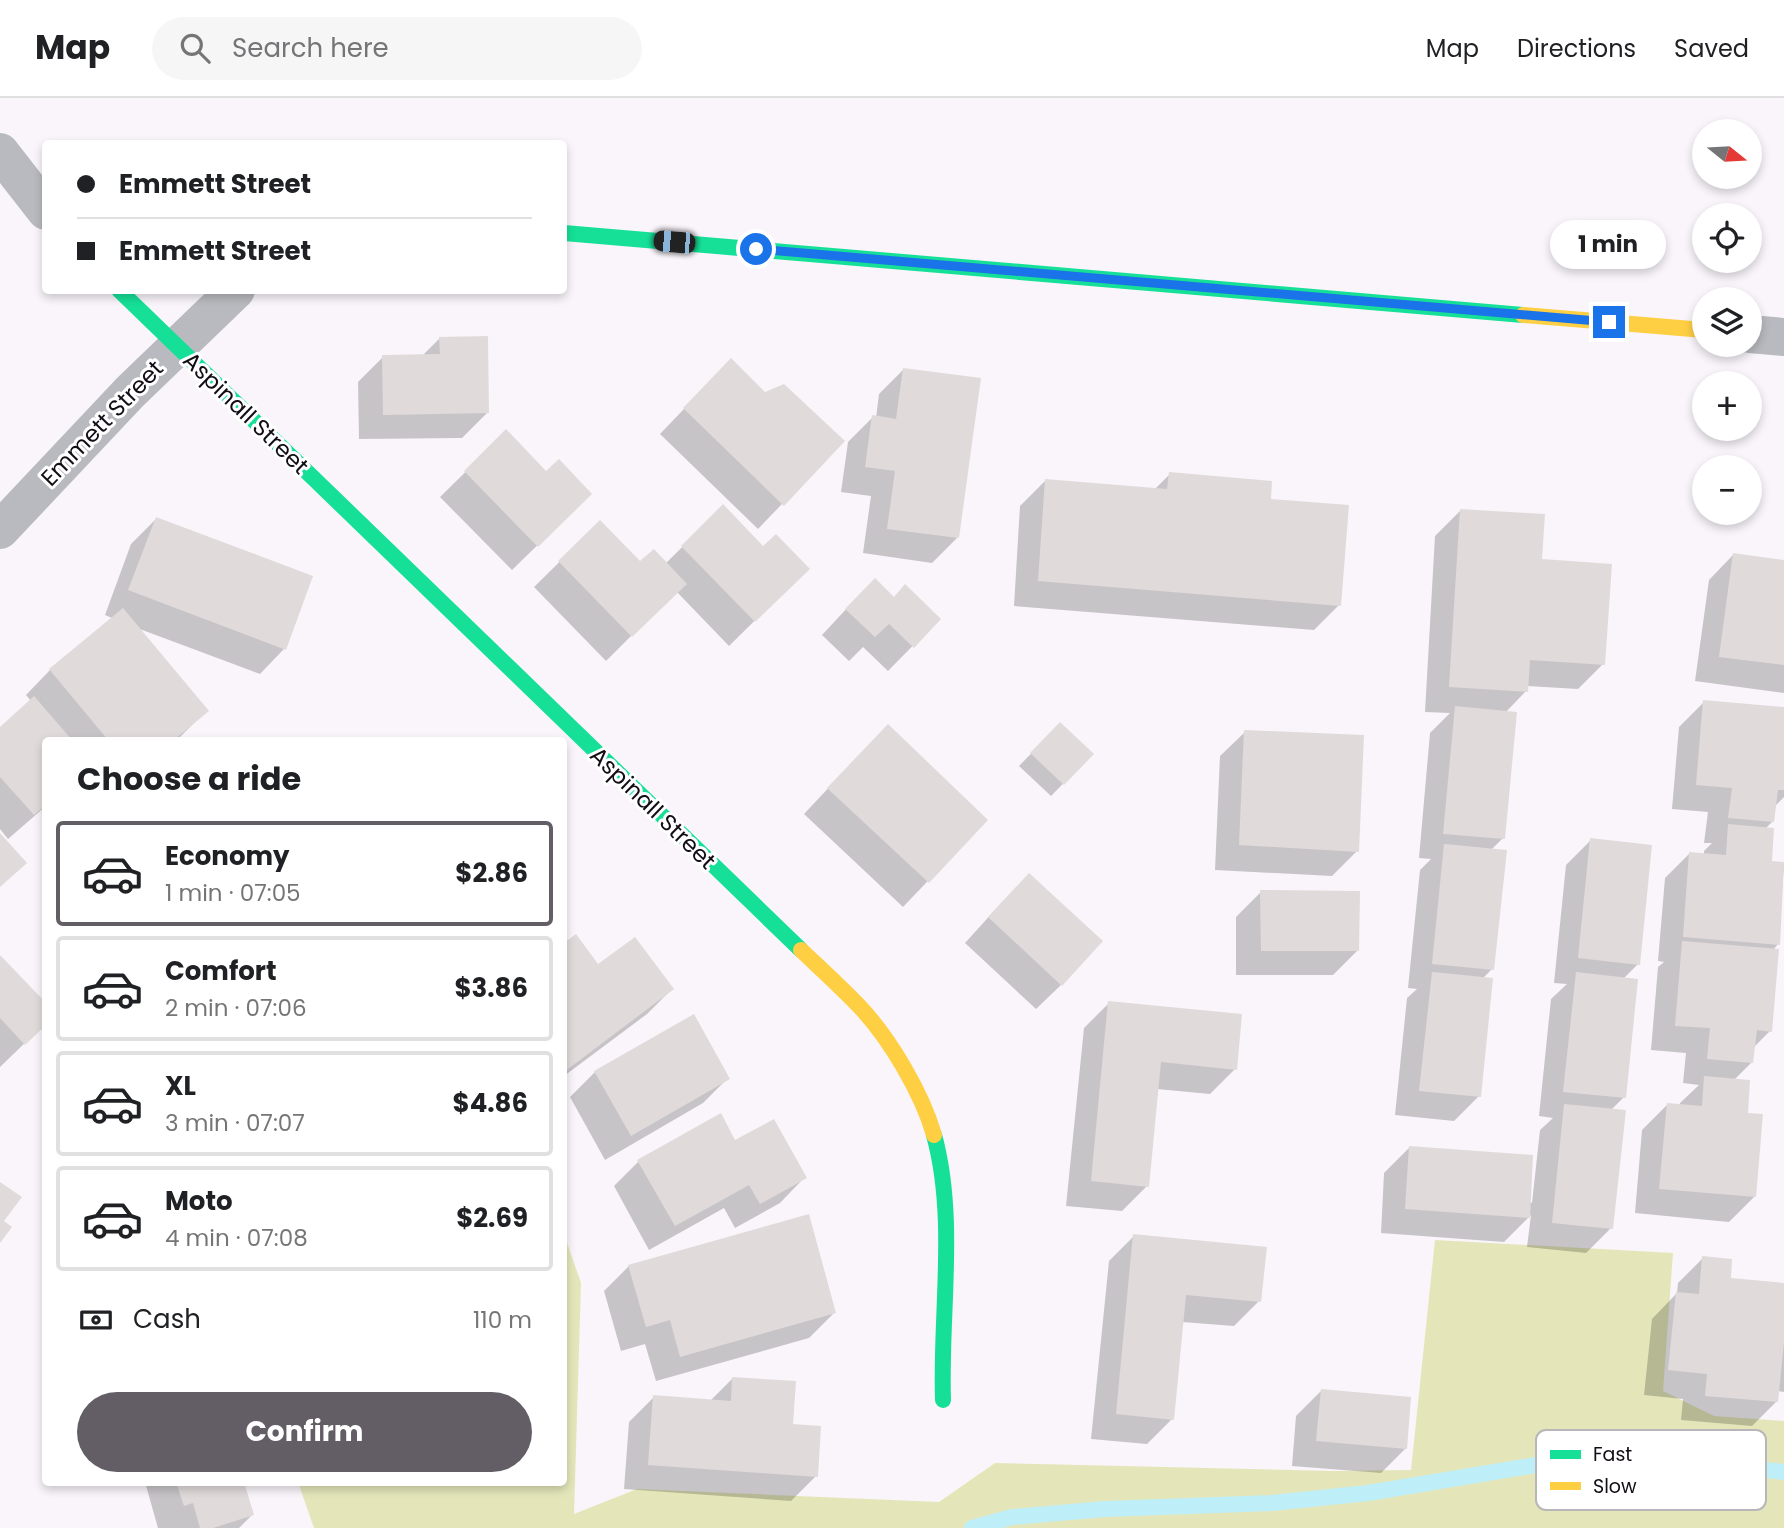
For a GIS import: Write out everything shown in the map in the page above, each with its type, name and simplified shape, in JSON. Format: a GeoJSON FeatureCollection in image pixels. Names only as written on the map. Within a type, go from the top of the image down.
{"type":"FeatureCollection","features":[{"type":"Feature","properties":{"kind":"street"},"geometry":{"type":"LineString","coordinates":[[0,152],[42,206]]}},
{"type":"Feature","properties":{"kind":"street"},"geometry":{"type":"LineString","coordinates":[[567,233],[1692,329]]}},
{"type":"Feature","properties":{"kind":"street","name":"Aspinall Street"},"geometry":{"type":"LineString","coordinates":[[122,294],[862,1009],[891,1047],[915,1089],[933,1130],[942,1180],[945,1226],[943,1401]]}},
{"type":"Feature","properties":{"kind":"street","name":"Emmett Street"},"geometry":{"type":"LineString","coordinates":[[0,530],[177,346],[232,294]]}},
{"type":"Feature","properties":{"kind":"street"},"geometry":{"type":"LineString","coordinates":[[1762,335],[1784,337]]}},
{"type":"Feature","properties":{"kind":"green space"},"geometry":{"type":"Polygon","coordinates":[[[1435,1240],[1673,1253],[1663,1391],[1714,1416],[1784,1421],[1784,1528],[314,1528],[299,1486],[567,1486],[567,1243],[581,1283],[574,1514],[637,1489],[939,1502],[995,1463],[1333,1471],[1411,1470],[1435,1240]]]}},
{"type":"Feature","properties":{"kind":"building"},"geometry":{"type":"Polygon","coordinates":[[[488,336],[489,413],[383,415],[382,355],[440,354],[439,337],[488,336]]]}},
{"type":"Feature","properties":{"kind":"building"},"geometry":{"type":"Polygon","coordinates":[[[731,358],[765,392],[784,384],[845,441],[784,506],[683,408],[731,358]]]}},
{"type":"Feature","properties":{"kind":"building"},"geometry":{"type":"Polygon","coordinates":[[[903,368],[981,378],[959,538],[887,529],[895,471],[865,467],[872,415],[896,419],[903,368]]]}},
{"type":"Feature","properties":{"kind":"building"},"geometry":{"type":"Polygon","coordinates":[[[506,429],[546,471],[559,459],[592,494],[538,547],[464,471],[506,429]]]}},
{"type":"Feature","properties":{"kind":"building"},"geometry":{"type":"Polygon","coordinates":[[[1169,472],[1272,481],[1271,499],[1349,505],[1341,606],[1038,581],[1045,479],[1167,489],[1169,472]]]}},
{"type":"Feature","properties":{"kind":"building"},"geometry":{"type":"Polygon","coordinates":[[[723,504],[763,546],[776,534],[810,569],[755,622],[681,546],[723,504]]]}},
{"type":"Feature","properties":{"kind":"building"},"geometry":{"type":"Polygon","coordinates":[[[1460,509],[1545,514],[1542,559],[1612,564],[1605,665],[1530,660],[1528,692],[1449,687],[1460,509]]]}},
{"type":"Feature","properties":{"kind":"building"},"geometry":{"type":"Polygon","coordinates":[[[156,517],[313,576],[286,650],[128,590],[156,517]]]}},
{"type":"Feature","properties":{"kind":"building"},"geometry":{"type":"Polygon","coordinates":[[[600,520],[640,561],[654,549],[687,584],[632,637],[558,561],[600,520]]]}},
{"type":"Feature","properties":{"kind":"building"},"geometry":{"type":"Polygon","coordinates":[[[1733,553],[1784,560],[1784,665],[1719,657],[1733,553]]]}},
{"type":"Feature","properties":{"kind":"building"},"geometry":{"type":"Polygon","coordinates":[[[875,578],[894,597],[905,584],[941,619],[914,648],[889,624],[875,637],[845,609],[875,578]]]}},
{"type":"Feature","properties":{"kind":"building"},"geometry":{"type":"Polygon","coordinates":[[[123,608],[209,711],[178,737],[106,737],[49,669],[123,608]]]}},
{"type":"Feature","properties":{"kind":"building"},"geometry":{"type":"Polygon","coordinates":[[[34,696],[69,737],[42,737],[42,808],[34,815],[0,777],[0,727],[34,696]]]}},
{"type":"Feature","properties":{"kind":"building"},"geometry":{"type":"Polygon","coordinates":[[[1703,700],[1784,707],[1784,790],[1778,790],[1774,822],[1728,818],[1732,788],[1696,785],[1703,700]]]}},
{"type":"Feature","properties":{"kind":"building"},"geometry":{"type":"Polygon","coordinates":[[[1455,706],[1517,712],[1505,839],[1443,834],[1455,706]]]}},
{"type":"Feature","properties":{"kind":"building"},"geometry":{"type":"Polygon","coordinates":[[[1060,722],[1094,754],[1064,785],[1030,753],[1060,722]]]}},
{"type":"Feature","properties":{"kind":"building"},"geometry":{"type":"Polygon","coordinates":[[[888,724],[988,820],[929,883],[827,788],[888,724]]]}},
{"type":"Feature","properties":{"kind":"building"},"geometry":{"type":"Polygon","coordinates":[[[1244,730],[1364,735],[1359,852],[1239,845],[1244,730]]]}},
{"type":"Feature","properties":{"kind":"building"},"geometry":{"type":"Polygon","coordinates":[[[1728,824],[1774,828],[1772,861],[1784,862],[1780,945],[1683,937],[1689,852],[1726,855],[1728,824]]]}},
{"type":"Feature","properties":{"kind":"building"},"geometry":{"type":"Polygon","coordinates":[[[0,833],[27,863],[0,887],[0,833]]]}},
{"type":"Feature","properties":{"kind":"building"},"geometry":{"type":"Polygon","coordinates":[[[1590,838],[1652,845],[1640,965],[1578,958],[1590,838]]]}},
{"type":"Feature","properties":{"kind":"building"},"geometry":{"type":"Polygon","coordinates":[[[1444,844],[1507,850],[1494,970],[1432,964],[1444,844]]]}},
{"type":"Feature","properties":{"kind":"building"},"geometry":{"type":"Polygon","coordinates":[[[1029,873],[1103,941],[1062,986],[988,917],[1029,873]]]}},
{"type":"Feature","properties":{"kind":"building"},"geometry":{"type":"Polygon","coordinates":[[[1260,890],[1360,891],[1359,951],[1261,951],[1260,890]]]}},
{"type":"Feature","properties":{"kind":"building"},"geometry":{"type":"Polygon","coordinates":[[[576,934],[598,964],[635,937],[674,989],[567,1070],[567,941],[576,934]]]}},
{"type":"Feature","properties":{"kind":"building"},"geometry":{"type":"Polygon","coordinates":[[[1682,941],[1779,949],[1772,1032],[1757,1030],[1753,1063],[1707,1059],[1710,1028],[1675,1026],[1682,941]]]}},
{"type":"Feature","properties":{"kind":"building"},"geometry":{"type":"Polygon","coordinates":[[[0,955],[42,999],[42,1029],[25,1045],[0,1018],[0,955]]]}},
{"type":"Feature","properties":{"kind":"building"},"geometry":{"type":"Polygon","coordinates":[[[1432,972],[1493,978],[1481,1097],[1419,1091],[1432,972]]]}},
{"type":"Feature","properties":{"kind":"building"},"geometry":{"type":"Polygon","coordinates":[[[1576,972],[1638,979],[1626,1098],[1563,1092],[1576,972]]]}},
{"type":"Feature","properties":{"kind":"building"},"geometry":{"type":"Polygon","coordinates":[[[1108,1001],[1242,1014],[1237,1070],[1161,1062],[1149,1187],[1091,1181],[1108,1001]]]}},
{"type":"Feature","properties":{"kind":"building"},"geometry":{"type":"Polygon","coordinates":[[[694,1014],[730,1079],[631,1136],[594,1071],[694,1014]]]}},
{"type":"Feature","properties":{"kind":"building"},"geometry":{"type":"Polygon","coordinates":[[[1704,1076],[1750,1080],[1748,1113],[1763,1114],[1756,1197],[1659,1189],[1667,1103],[1702,1106],[1704,1076]]]}},
{"type":"Feature","properties":{"kind":"building"},"geometry":{"type":"Polygon","coordinates":[[[1564,1104],[1626,1110],[1613,1229],[1552,1223],[1564,1104]]]}},
{"type":"Feature","properties":{"kind":"building"},"geometry":{"type":"Polygon","coordinates":[[[721,1113],[735,1140],[774,1119],[807,1178],[760,1204],[749,1185],[675,1226],[637,1160],[721,1113]]]}},
{"type":"Feature","properties":{"kind":"building"},"geometry":{"type":"Polygon","coordinates":[[[1409,1146],[1533,1155],[1530,1218],[1405,1209],[1409,1146]]]}},
{"type":"Feature","properties":{"kind":"building"},"geometry":{"type":"Polygon","coordinates":[[[0,1182],[22,1197],[4,1221],[12,1227],[0,1243],[0,1182]]]}},
{"type":"Feature","properties":{"kind":"building"},"geometry":{"type":"Polygon","coordinates":[[[809,1214],[836,1313],[680,1357],[670,1320],[646,1327],[628,1265],[809,1214]]]}},
{"type":"Feature","properties":{"kind":"building"},"geometry":{"type":"Polygon","coordinates":[[[1133,1234],[1267,1247],[1261,1302],[1186,1295],[1174,1420],[1116,1414],[1133,1234]]]}},
{"type":"Feature","properties":{"kind":"building"},"geometry":{"type":"Polygon","coordinates":[[[1702,1256],[1732,1259],[1731,1278],[1784,1283],[1784,1342],[1778,1402],[1705,1396],[1707,1374],[1668,1370],[1676,1292],[1699,1294],[1702,1256]]]}},
{"type":"Feature","properties":{"kind":"building"},"geometry":{"type":"Polygon","coordinates":[[[732,1377],[796,1381],[793,1424],[821,1426],[818,1477],[648,1465],[653,1395],[731,1401],[732,1377]]]}},
{"type":"Feature","properties":{"kind":"building"},"geometry":{"type":"Polygon","coordinates":[[[1321,1389],[1411,1397],[1407,1449],[1316,1441],[1321,1389]]]}},
{"type":"Feature","properties":{"kind":"building"},"geometry":{"type":"Polygon","coordinates":[[[177,1486],[245,1486],[254,1515],[213,1528],[200,1528],[193,1503],[184,1506],[177,1486]]]}},
{"type":"Feature","properties":{"kind":"waterway"},"geometry":{"type":"LineString","coordinates":[[972,1528],[1012,1517],[1105,1509],[1272,1503],[1368,1493],[1536,1465]]}},
{"type":"Feature","properties":{"kind":"waterway"},"geometry":{"type":"LineString","coordinates":[[1766,1470],[1784,1472]]}},
{"type":"Feature","properties":{"kind":"traffic: fast"},"geometry":{"type":"LineString","coordinates":[[567,233],[1523,315]]}},
{"type":"Feature","properties":{"kind":"traffic: fast"},"geometry":{"type":"LineString","coordinates":[[123,294],[801,950]]}},
{"type":"Feature","properties":{"kind":"traffic: fast"},"geometry":{"type":"LineString","coordinates":[[934,1135],[945,1199],[943,1400]]}},
{"type":"Feature","properties":{"kind":"traffic: slow"},"geometry":{"type":"LineString","coordinates":[[1523,315],[1692,329]]}},
{"type":"Feature","properties":{"kind":"traffic: slow"},"geometry":{"type":"LineString","coordinates":[[801,950],[860,1007],[883,1035],[913,1084],[934,1135]]}},
{"type":"Feature","properties":{"kind":"route"},"geometry":{"type":"LineString","coordinates":[[756,249],[1609,322]]}}]}
